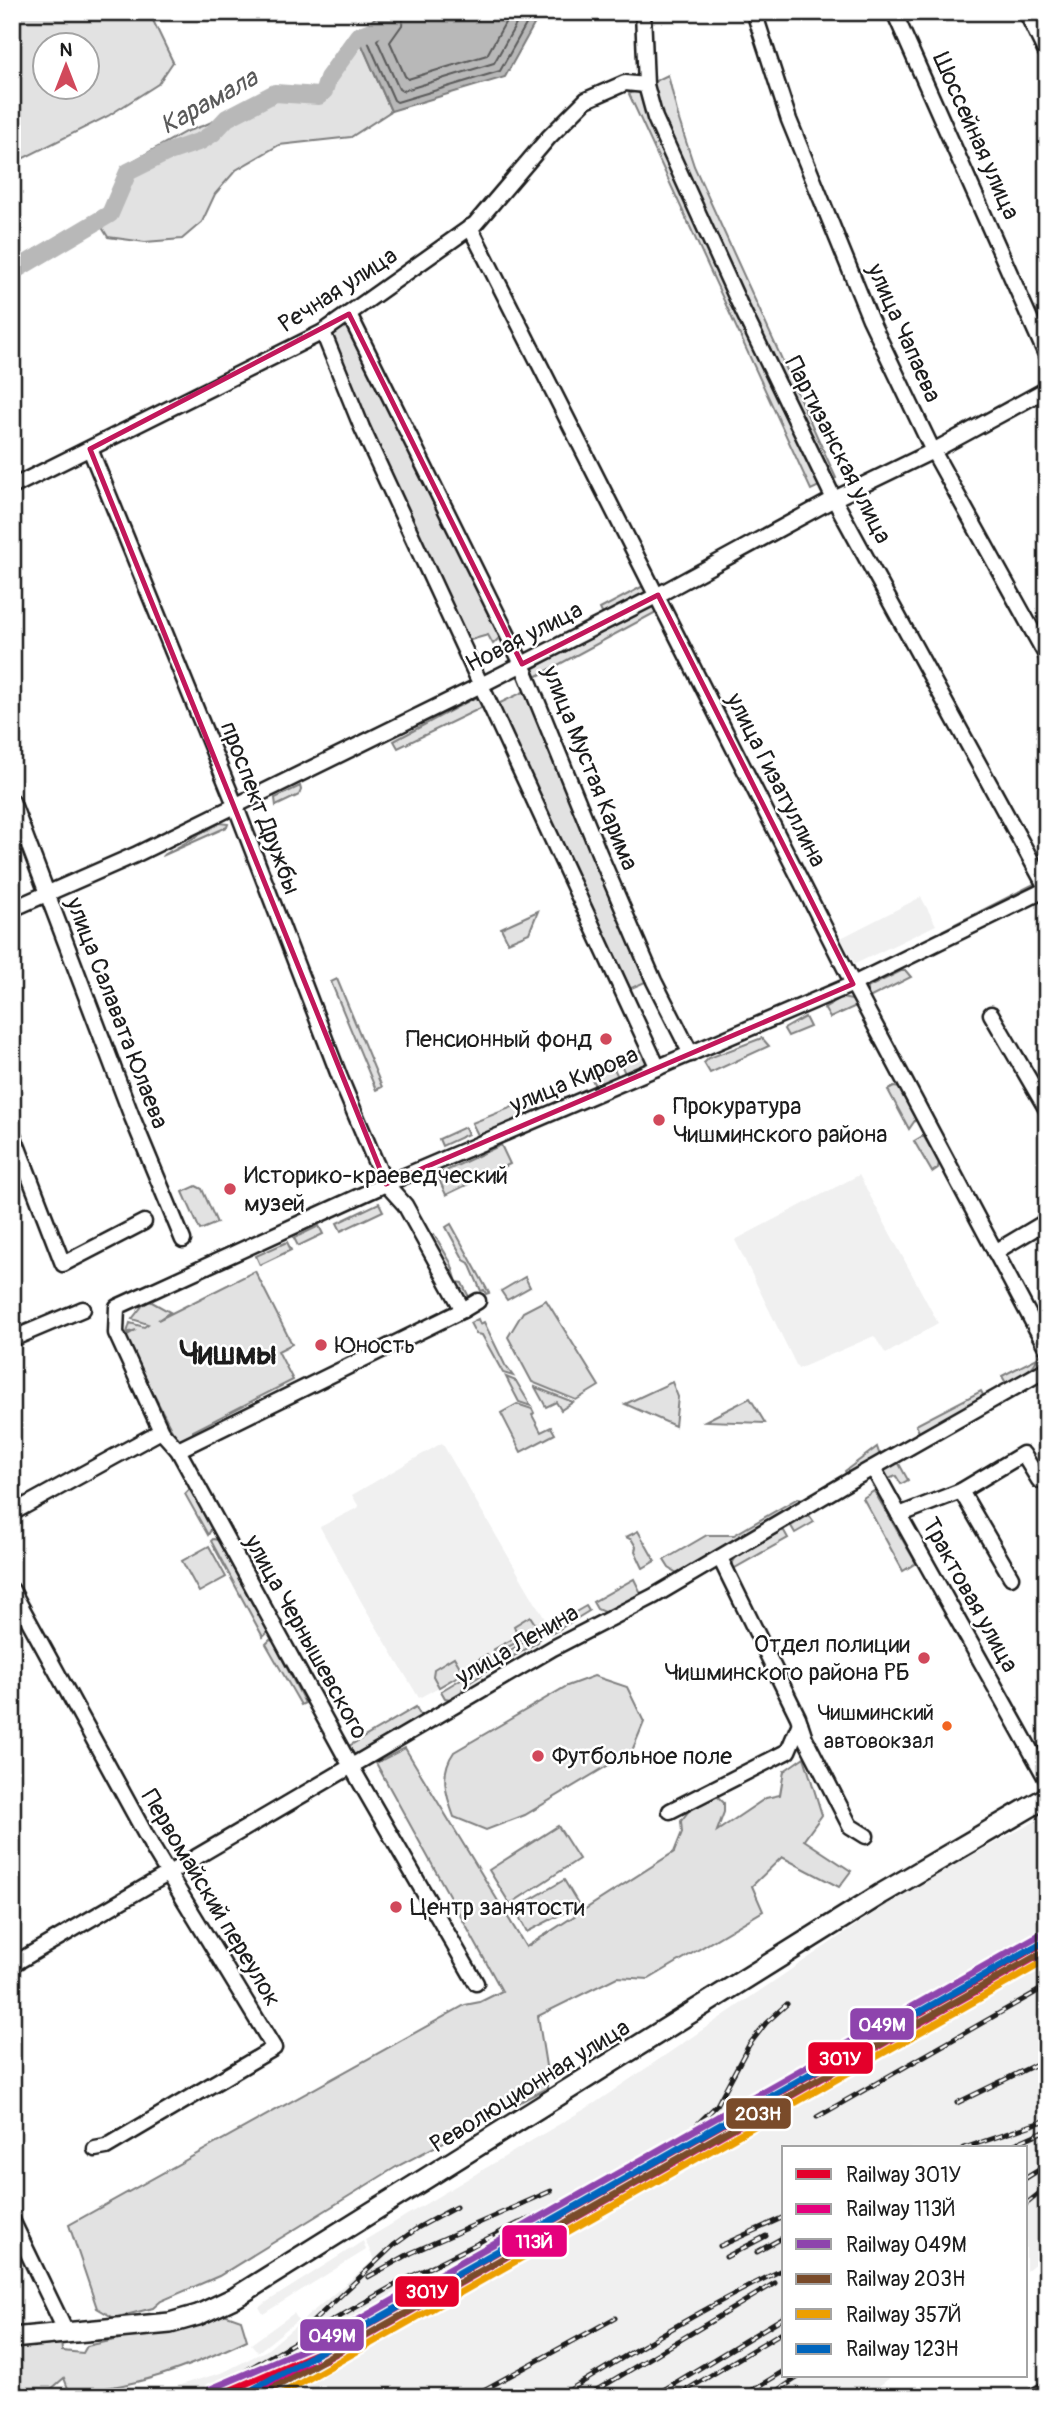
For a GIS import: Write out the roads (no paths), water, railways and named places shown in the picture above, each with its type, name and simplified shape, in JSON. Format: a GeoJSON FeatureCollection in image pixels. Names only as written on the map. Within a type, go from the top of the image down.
{"type":"FeatureCollection","features":[{"type":"Feature","properties":{"kind":"main road"},"geometry":{"type":"LineString","coordinates":[[1030,12],[1047,49]]}},
{"type":"Feature","properties":{"kind":"main road","name":"Революционная улица"},"geometry":{"type":"LineString","coordinates":[[12,2338],[170,2323],[198,2315],[236,2297],[881,1894],[1047,1797]]}},
{"type":"Feature","properties":{"kind":"street","name":"Партизанская улица"},"geometry":{"type":"LineString","coordinates":[[643,12],[646,85],[660,130],[834,499],[1047,889]]}},
{"type":"Feature","properties":{"kind":"street","name":"улица Чапаева"},"geometry":{"type":"LineString","coordinates":[[754,12],[789,120],[870,319],[933,451],[1047,657]]}},
{"type":"Feature","properties":{"kind":"street","name":"Шоссейная улица"},"geometry":{"type":"LineString","coordinates":[[894,12],[1047,356]]}},
{"type":"Feature","properties":{"kind":"street","name":"Речная улица"},"geometry":{"type":"LineString","coordinates":[[12,487],[323,332],[470,228],[511,184],[549,137],[586,100],[625,83],[646,85]]}},
{"type":"Feature","properties":{"kind":"street","name":"улица Гизатуллина"},"geometry":{"type":"LineString","coordinates":[[470,228],[853,984],[1047,1349]]}},
{"type":"Feature","properties":{"kind":"street","name":"улица Мустая Карима"},"geometry":{"type":"LineString","coordinates":[[349,314],[522,664],[649,968],[691,1054]]}},
{"type":"Feature","properties":{"kind":"street"},"geometry":{"type":"LineString","coordinates":[[323,332],[362,428],[658,1068]]}},
{"type":"Feature","properties":{"kind":"street","name":"Новая улица"},"geometry":{"type":"LineString","coordinates":[[12,909],[236,807],[658,596],[834,499],[933,451],[1047,388]]}},
{"type":"Feature","properties":{"kind":"street","name":"проспект Дружбы"},"geometry":{"type":"LineString","coordinates":[[90,449],[236,807],[340,1078],[386,1184],[404,1205],[463,1310]]}},
{"type":"Feature","properties":{"kind":"street","name":"улица Салавата Юлаева"},"geometry":{"type":"LineString","coordinates":[[12,801],[132,1117],[183,1240]]}},
{"type":"Feature","properties":{"kind":"street","name":"улица Кирова"},"geometry":{"type":"LineString","coordinates":[[117,1307],[386,1184],[853,984],[1047,889]]}},
{"type":"Feature","properties":{"kind":"street"},"geometry":{"type":"LineString","coordinates":[[991,1014],[1047,1110]]}},
{"type":"Feature","properties":{"kind":"street"},"geometry":{"type":"LineString","coordinates":[[12,1132],[19,1167],[63,1264],[144,1222]]}},
{"type":"Feature","properties":{"kind":"street"},"geometry":{"type":"LineString","coordinates":[[995,1252],[1047,1221]]}},
{"type":"Feature","properties":{"kind":"street"},"geometry":{"type":"LineString","coordinates":[[178,1450],[478,1301]]}},
{"type":"Feature","properties":{"kind":"street","name":"улица Чернышевского"},"geometry":{"type":"LineString","coordinates":[[117,1307],[116,1334],[161,1431],[178,1450],[352,1767],[476,1983]]}},
{"type":"Feature","properties":{"kind":"street"},"geometry":{"type":"LineString","coordinates":[[12,1339],[83,1309]]}},
{"type":"Feature","properties":{"kind":"street","name":"улица Ленина"},"geometry":{"type":"LineString","coordinates":[[12,1965],[553,1648],[654,1597],[1047,1369]]}},
{"type":"Feature","properties":{"kind":"street"},"geometry":{"type":"LineString","coordinates":[[12,1513],[161,1431]]}},
{"type":"Feature","properties":{"kind":"street"},"geometry":{"type":"LineString","coordinates":[[900,1516],[961,1491],[1023,1454],[1039,1479],[1047,1476]]}},
{"type":"Feature","properties":{"kind":"street","name":"Трактовая улица"},"geometry":{"type":"LineString","coordinates":[[873,1468],[1047,1780]]}},
{"type":"Feature","properties":{"kind":"street"},"geometry":{"type":"LineString","coordinates":[[961,1491],[1011,1577]]}},
{"type":"Feature","properties":{"kind":"street"},"geometry":{"type":"LineString","coordinates":[[720,1558],[850,1826],[866,1836]]}},
{"type":"Feature","properties":{"kind":"street","name":"Первомайский переулок"},"geometry":{"type":"LineString","coordinates":[[12,1590],[168,1874],[274,2048],[107,2147],[95,2149]]}},
{"type":"Feature","properties":{"kind":"street"},"geometry":{"type":"LineString","coordinates":[[670,1811],[788,1751],[800,1723]]}},
{"type":"Feature","properties":{"kind":"street"},"geometry":{"type":"LineString","coordinates":[[12,2220],[29,2250],[67,2334]]}},
{"type":"Feature","properties":{"kind":"street"},"geometry":{"type":"LineString","coordinates":[[1033,2397],[1047,2389]]}},
{"type":"Feature","properties":{"kind":"water"},"geometry":{"type":"Polygon","coordinates":[[[380,12],[541,12],[505,77],[391,111],[358,36],[380,12]]]}},
{"type":"Feature","properties":{"kind":"waterway","name":"Карамала"},"geometry":{"type":"LineString","coordinates":[[12,272],[110,214],[128,172],[166,153],[201,141],[227,118],[275,93],[319,96],[324,91],[328,78],[358,36],[384,26],[394,12]]}},
{"type":"Feature","properties":{"kind":"railway"},"geometry":{"type":"LineString","coordinates":[[817,2117],[1047,1986]]}},
{"type":"Feature","properties":{"kind":"railway"},"geometry":{"type":"LineString","coordinates":[[189,2397],[231,2379],[400,2282],[519,2223],[551,2211],[683,2138],[717,2105],[749,2045],[766,2023],[787,2004]]}},
{"type":"Feature","properties":{"kind":"railway"},"geometry":{"type":"LineString","coordinates":[[957,2103],[1047,2059]]}},
{"type":"Feature","properties":{"kind":"railway"},"geometry":{"type":"LineString","coordinates":[[970,2146],[1047,2120]]}},
{"type":"Feature","properties":{"kind":"railway"},"geometry":{"type":"LineString","coordinates":[[1010,2146],[1044,2131]]}},
{"type":"Feature","properties":{"kind":"railway"},"geometry":{"type":"LineString","coordinates":[[1028,2177],[1047,2165]]}},
{"type":"Feature","properties":{"kind":"railway"},"geometry":{"type":"LineString","coordinates":[[1028,2202],[1047,2187]]}},
{"type":"Feature","properties":{"kind":"railway"},"geometry":{"type":"LineString","coordinates":[[368,2277],[411,2253],[551,2191]]}},
{"type":"Feature","properties":{"kind":"railway"},"geometry":{"type":"LineString","coordinates":[[304,2330],[394,2245],[419,2227],[456,2207]]}},
{"type":"Feature","properties":{"kind":"railway"},"geometry":{"type":"LineString","coordinates":[[720,2246],[782,2218]]}},
{"type":"Feature","properties":{"kind":"railway"},"geometry":{"type":"LineString","coordinates":[[726,2257],[766,2236]]}},
{"type":"Feature","properties":{"kind":"railway"},"geometry":{"type":"LineString","coordinates":[[757,2252],[782,2238]]}},
{"type":"Feature","properties":{"kind":"railway"},"geometry":{"type":"LineString","coordinates":[[558,2397],[641,2346],[782,2270]]}},
{"type":"Feature","properties":{"kind":"railway"},"geometry":{"type":"LineString","coordinates":[[585,2397],[775,2283]]}},
{"type":"Feature","properties":{"kind":"railway"},"geometry":{"type":"LineString","coordinates":[[322,2351],[430,2300]]}},
{"type":"Feature","properties":{"kind":"railway"},"geometry":{"type":"LineString","coordinates":[[471,2397],[615,2318]]}},
{"type":"Feature","properties":{"kind":"railway"},"geometry":{"type":"LineString","coordinates":[[652,2397],[782,2318]]}},
{"type":"Feature","properties":{"kind":"railway"},"geometry":{"type":"LineString","coordinates":[[675,2397],[782,2332]]}},
{"type":"Feature","properties":{"kind":"railway"},"geometry":{"type":"LineString","coordinates":[[275,2397],[357,2343]]}},
{"type":"Feature","properties":{"kind":"railway"},"geometry":{"type":"LineString","coordinates":[[242,2381],[311,2355]]}},
{"type":"Feature","properties":{"kind":"railway"},"geometry":{"type":"LineString","coordinates":[[741,2397],[782,2372]]}},
{"type":"Feature","properties":{"kind":"railway"},"geometry":{"type":"LineString","coordinates":[[768,2397],[797,2378]]}},
{"type":"Feature","properties":{"kind":"rail line","name":"049М"},"geometry":{"type":"LineString","coordinates":[[211,2389],[318,2343],[1043,1933]]}},
{"type":"Feature","properties":{"kind":"rail line","name":"301У"},"geometry":{"type":"LineString","coordinates":[[215,2397],[322,2351],[1047,1941]]}},
{"type":"Feature","properties":{"kind":"rail line","name":"123Н"},"geometry":{"type":"LineString","coordinates":[[254,2389],[1043,1942]]}},
{"type":"Feature","properties":{"kind":"rail line","name":"203Н"},"geometry":{"type":"LineString","coordinates":[[258,2397],[1047,1950]]}},
{"type":"Feature","properties":{"kind":"rail line","name":"113Й"},"geometry":{"type":"LineString","coordinates":[[237,2397],[326,2359],[1047,1951]]}},
{"type":"Feature","properties":{"kind":"rail line","name":"357Й"},"geometry":{"type":"LineString","coordinates":[[276,2397],[1047,1960]]}},
{"type":"Feature","properties":{"kind":"place","name":"Пенсионный фонд"},"geometry":{"type":"Point","coordinates":[606,1039]}},
{"type":"Feature","properties":{"kind":"place","name":"Прокуратура Чишминского района"},"geometry":{"type":"Point","coordinates":[659,1120]}},
{"type":"Feature","properties":{"kind":"place","name":"Историко-краеведческий музей"},"geometry":{"type":"Point","coordinates":[230,1189]}},
{"type":"Feature","properties":{"kind":"place","name":"Юность"},"geometry":{"type":"Point","coordinates":[321,1345]}},
{"type":"Feature","properties":{"kind":"place","name":"Отдел полиции Чишминского района РБ"},"geometry":{"type":"Point","coordinates":[924,1658]}},
{"type":"Feature","properties":{"kind":"place","name":"Чишминский автовокзал"},"geometry":{"type":"Point","coordinates":[947,1726]}},
{"type":"Feature","properties":{"kind":"place","name":"Футбольное поле"},"geometry":{"type":"Point","coordinates":[538,1756]}},
{"type":"Feature","properties":{"kind":"place","name":"Центр занятости"},"geometry":{"type":"Point","coordinates":[396,1907]}},
{"type":"Feature","properties":{"kind":"district","name":"Чишмы"},"geometry":{"type":"Point","coordinates":[228,1354]}}]}
